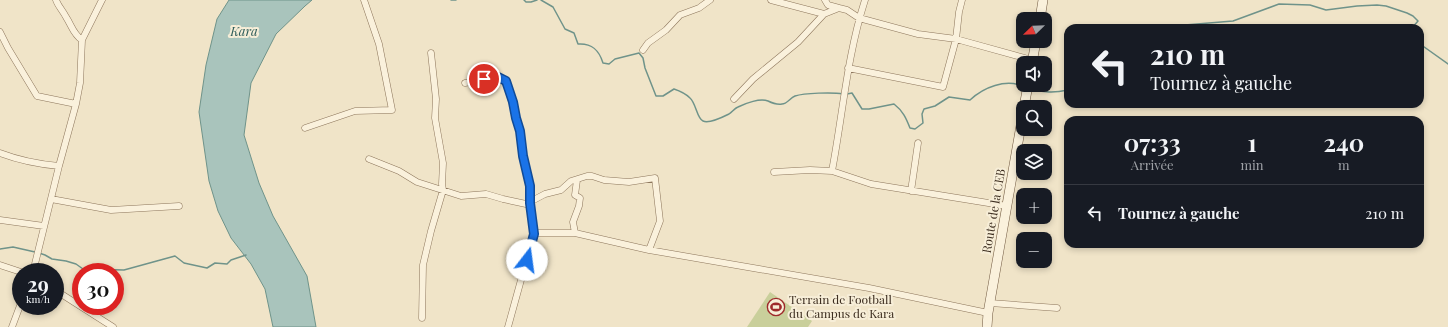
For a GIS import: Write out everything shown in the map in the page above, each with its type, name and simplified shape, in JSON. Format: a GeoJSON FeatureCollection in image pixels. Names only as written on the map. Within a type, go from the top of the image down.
{"type":"FeatureCollection","features":[{"type":"Feature","properties":{"kind":"main road"},"geometry":{"type":"LineString","coordinates":[[1041,12],[1044,0]]}},
{"type":"Feature","properties":{"kind":"main road","name":"Route de la CEB"},"geometry":{"type":"LineString","coordinates":[[987,327],[988,313],[1019,136]]}},
{"type":"Feature","properties":{"kind":"street"},"geometry":{"type":"LineString","coordinates":[[56,0],[67,18],[71,30],[82,40]]}},
{"type":"Feature","properties":{"kind":"street"},"geometry":{"type":"LineString","coordinates":[[35,263],[76,104],[80,83],[82,40],[102,0]]}},
{"type":"Feature","properties":{"kind":"street"},"geometry":{"type":"LineString","coordinates":[[305,128],[355,111],[392,110],[379,44],[364,0]]}},
{"type":"Feature","properties":{"kind":"street"},"geometry":{"type":"LineString","coordinates":[[643,50],[648,43],[658,37],[680,15],[699,8],[710,0]]}},
{"type":"Feature","properties":{"kind":"street"},"geometry":{"type":"LineString","coordinates":[[771,0],[824,14]]}},
{"type":"Feature","properties":{"kind":"street"},"geometry":{"type":"LineString","coordinates":[[825,0],[828,6],[847,10],[859,18],[918,34],[956,39],[1016,57]]}},
{"type":"Feature","properties":{"kind":"street"},"geometry":{"type":"LineString","coordinates":[[832,171],[840,130],[848,68],[864,0]]}},
{"type":"Feature","properties":{"kind":"street"},"geometry":{"type":"LineString","coordinates":[[848,68],[943,87],[956,39],[962,0]]}},
{"type":"Feature","properties":{"kind":"street"},"geometry":{"type":"LineString","coordinates":[[734,100],[753,79],[798,42],[824,14],[839,8]]}},
{"type":"Feature","properties":{"kind":"street"},"geometry":{"type":"LineString","coordinates":[[0,32],[37,96],[76,104]]}},
{"type":"Feature","properties":{"kind":"street"},"geometry":{"type":"LineString","coordinates":[[422,318],[423,265],[430,231],[443,190],[443,163],[435,118],[436,99],[431,52]]}},
{"type":"Feature","properties":{"kind":"street"},"geometry":{"type":"LineString","coordinates":[[466,83],[498,77],[506,81],[520,131],[523,156],[530,186],[530,203],[534,234],[508,327]]}},
{"type":"Feature","properties":{"kind":"street"},"geometry":{"type":"LineString","coordinates":[[912,191],[918,143]]}},
{"type":"Feature","properties":{"kind":"street"},"geometry":{"type":"LineString","coordinates":[[0,153],[13,159],[31,163],[59,166]]}},
{"type":"Feature","properties":{"kind":"street"},"geometry":{"type":"LineString","coordinates":[[369,159],[399,171],[416,182],[461,196],[486,194],[526,204],[545,194],[560,190],[571,181],[592,176],[604,180],[629,182],[655,178],[660,221],[649,250]]}},
{"type":"Feature","properties":{"kind":"street"},"geometry":{"type":"LineString","coordinates":[[774,172],[810,170],[832,171],[871,184],[1007,206]]}},
{"type":"Feature","properties":{"kind":"street"},"geometry":{"type":"LineString","coordinates":[[575,233],[573,222],[579,206],[580,198],[575,195],[577,180]]}},
{"type":"Feature","properties":{"kind":"street"},"geometry":{"type":"LineString","coordinates":[[51,199],[111,210],[179,206]]}},
{"type":"Feature","properties":{"kind":"street"},"geometry":{"type":"LineString","coordinates":[[0,220],[44,226]]}},
{"type":"Feature","properties":{"kind":"street"},"geometry":{"type":"LineString","coordinates":[[534,234],[575,233],[649,250],[869,288],[988,313]]}},
{"type":"Feature","properties":{"kind":"street"},"geometry":{"type":"LineString","coordinates":[[0,265],[12,269]]}},
{"type":"Feature","properties":{"kind":"street"},"geometry":{"type":"LineString","coordinates":[[64,296],[113,327]]}},
{"type":"Feature","properties":{"kind":"street"},"geometry":{"type":"LineString","coordinates":[[990,303],[1057,308]]}},
{"type":"Feature","properties":{"kind":"street"},"geometry":{"type":"LineString","coordinates":[[12,327],[16,315]]}},
{"type":"Feature","properties":{"kind":"green space","name":"Terrain de Football du Campus de Kara"},"geometry":{"type":"Polygon","coordinates":[[[770,292],[812,321],[808,327],[747,327],[770,292]]]}},
{"type":"Feature","properties":{"kind":"water","name":"Kara"},"geometry":{"type":"Polygon","coordinates":[[[229,0],[312,0],[276,34],[251,83],[244,135],[259,183],[273,216],[307,276],[316,327],[273,327],[265,289],[251,264],[231,238],[218,211],[209,181],[199,112],[206,65],[217,19],[229,0]]]}},
{"type":"Feature","properties":{"kind":"waterway"},"geometry":{"type":"LineString","coordinates":[[451,0],[456,0]]}},
{"type":"Feature","properties":{"kind":"waterway"},"geometry":{"type":"LineString","coordinates":[[524,0],[526,2],[537,0]]}},
{"type":"Feature","properties":{"kind":"waterway"},"geometry":{"type":"LineString","coordinates":[[541,0],[553,7],[565,29],[574,33],[578,44],[583,44],[594,48],[599,54],[603,63],[609,64],[615,59],[639,53],[643,58],[645,68],[656,96],[663,96],[674,89],[682,92],[692,100],[699,117],[701,120],[706,122],[716,120],[729,114],[737,108],[757,101],[765,100],[774,104],[784,104],[793,97],[799,95],[826,93],[843,94]]}},
{"type":"Feature","properties":{"kind":"waterway"},"geometry":{"type":"LineString","coordinates":[[1197,24],[1233,21],[1279,4],[1310,5],[1326,10],[1357,6],[1386,6],[1413,16],[1418,21],[1415,24]]}},
{"type":"Feature","properties":{"kind":"waterway"},"geometry":{"type":"LineString","coordinates":[[1424,47],[1448,64]]}},
{"type":"Feature","properties":{"kind":"waterway"},"geometry":{"type":"LineString","coordinates":[[847,94],[852,93],[862,109],[894,104],[900,109],[910,128],[915,129],[923,123],[922,114],[924,109],[935,106],[949,97],[970,100],[988,88],[1002,84],[1016,84]]}},
{"type":"Feature","properties":{"kind":"waterway"},"geometry":{"type":"LineString","coordinates":[[1052,92],[1064,91]]}},
{"type":"Feature","properties":{"kind":"waterway"},"geometry":{"type":"LineString","coordinates":[[0,249],[13,247],[35,252]]}},
{"type":"Feature","properties":{"kind":"waterway"},"geometry":{"type":"LineString","coordinates":[[39,253],[52,259],[76,264],[83,269],[124,270],[175,256],[184,263],[207,268],[215,263],[227,264],[231,260],[246,255]]}},
{"type":"Feature","properties":{"kind":"place","name":"Terrain de Football du Campus de Kara"},"geometry":{"type":"Point","coordinates":[776,307]}},
{"type":"Feature","properties":{"kind":"route"},"geometry":{"type":"LineString","coordinates":[[484,79],[498,77],[506,81],[510,90],[520,131],[523,156],[530,186],[530,203],[534,234],[527,260]]}}]}
